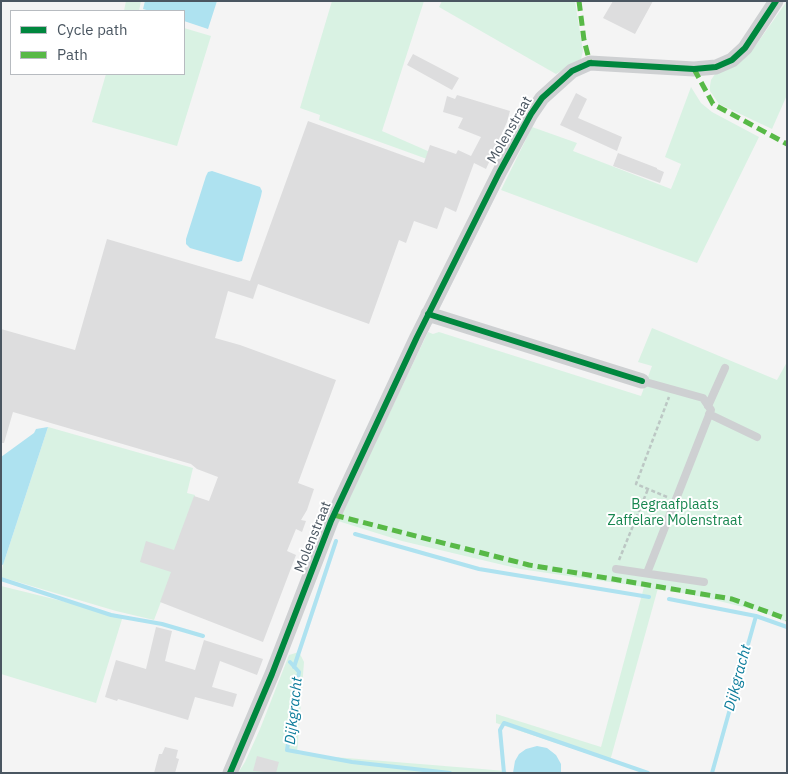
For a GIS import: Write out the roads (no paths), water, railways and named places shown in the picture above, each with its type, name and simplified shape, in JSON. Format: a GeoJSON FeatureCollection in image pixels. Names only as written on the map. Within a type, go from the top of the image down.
{"type":"FeatureCollection","features":[{"type":"Feature","properties":{"kind":"street","name":"Molenstraat"},"geometry":{"type":"LineString","coordinates":[[230,773],[272,674],[331,521],[428,314],[499,173],[531,114],[542,98],[572,71],[590,63],[694,69],[716,67],[732,60],[744,48],[776,1]]}},
{"type":"Feature","properties":{"kind":"street"},"geometry":{"type":"LineString","coordinates":[[428,314],[642,381]]}},
{"type":"Feature","properties":{"kind":"lane"},"geometry":{"type":"LineString","coordinates":[[708,406],[725,368]]}},
{"type":"Feature","properties":{"kind":"lane"},"geometry":{"type":"LineString","coordinates":[[642,381],[703,398],[711,410],[647,573]]}},
{"type":"Feature","properties":{"kind":"lane"},"geometry":{"type":"LineString","coordinates":[[709,414],[757,437]]}},
{"type":"Feature","properties":{"kind":"lane"},"geometry":{"type":"LineString","coordinates":[[616,569],[704,582]]}},
{"type":"Feature","properties":{"kind":"water"},"geometry":{"type":"Polygon","coordinates":[[[145,1],[217,1],[208,29],[185,21],[185,10],[143,9],[145,1]]]}},
{"type":"Feature","properties":{"kind":"water"},"geometry":{"type":"Polygon","coordinates":[[[212,171],[260,187],[262,191],[242,261],[238,262],[190,248],[186,244],[206,176],[208,172],[212,171]]]}},
{"type":"Feature","properties":{"kind":"water"},"geometry":{"type":"Polygon","coordinates":[[[48,427],[3,565],[1,564],[1,457],[34,433],[36,429],[48,427]]]}},
{"type":"Feature","properties":{"kind":"water"},"geometry":{"type":"Polygon","coordinates":[[[537,746],[547,748],[556,755],[561,764],[561,773],[513,773],[515,761],[519,754],[526,749],[537,746]]]}},
{"type":"Feature","properties":{"kind":"waterway"},"geometry":{"type":"LineString","coordinates":[[355,534],[479,569],[649,597]]}},
{"type":"Feature","properties":{"kind":"waterway"},"geometry":{"type":"LineString","coordinates":[[294,667],[336,541]]}},
{"type":"Feature","properties":{"kind":"waterway","name":"Dijkgracht"},"geometry":{"type":"LineString","coordinates":[[1,579],[111,615],[162,624],[203,636]]}},
{"type":"Feature","properties":{"kind":"waterway"},"geometry":{"type":"LineString","coordinates":[[669,599],[756,616]]}},
{"type":"Feature","properties":{"kind":"waterway","name":"Dijkgracht"},"geometry":{"type":"LineString","coordinates":[[712,773],[756,616],[787,627]]}},
{"type":"Feature","properties":{"kind":"waterway","name":"Dijkgracht"},"geometry":{"type":"LineString","coordinates":[[290,662],[299,672],[287,750],[352,762],[450,773]]}},
{"type":"Feature","properties":{"kind":"waterway","name":"Dijkgracht"},"geometry":{"type":"LineString","coordinates":[[504,773],[500,730],[504,723],[648,773]]}},
{"type":"Feature","properties":{"kind":"park label","name":"Begraafplaats Zaffelare Molenstraat"},"geometry":{"type":"Point","coordinates":[675,514]}}]}
